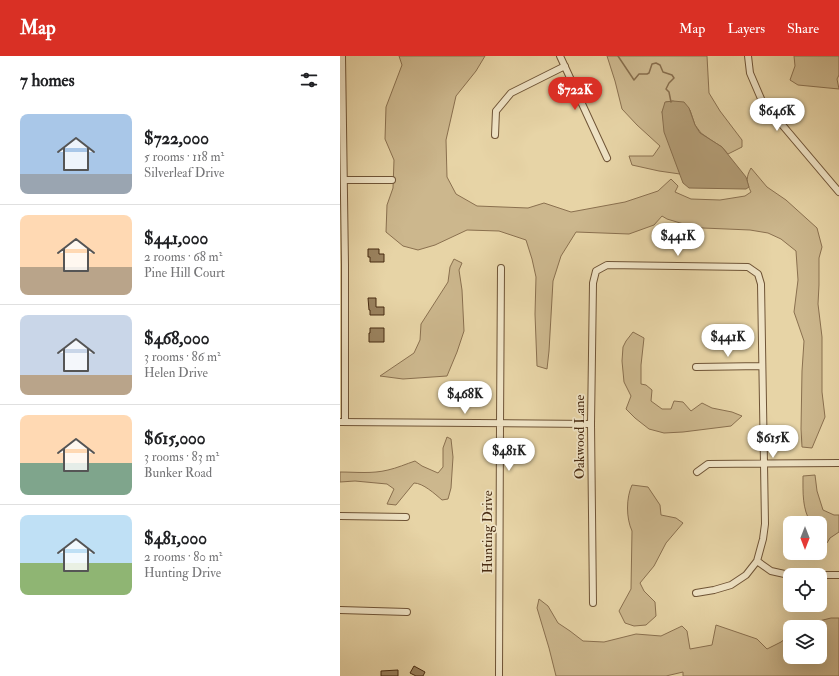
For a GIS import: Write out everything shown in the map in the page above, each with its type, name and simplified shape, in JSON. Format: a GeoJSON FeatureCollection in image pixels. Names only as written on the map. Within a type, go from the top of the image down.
{"type":"FeatureCollection","features":[{"type":"Feature","properties":{"kind":"street"},"geometry":{"type":"LineString","coordinates":[[342,56],[344,180],[342,265],[343,422],[591,424]]}},
{"type":"Feature","properties":{"kind":"street"},"geometry":{"type":"LineString","coordinates":[[560,56],[606,158]]}},
{"type":"Feature","properties":{"kind":"street"},"geometry":{"type":"LineString","coordinates":[[748,56],[750,73],[762,101],[839,192]]}},
{"type":"Feature","properties":{"kind":"street"},"geometry":{"type":"LineString","coordinates":[[495,135],[496,111],[511,93],[565,66]]}},
{"type":"Feature","properties":{"kind":"street"},"geometry":{"type":"LineString","coordinates":[[344,180],[392,180]]}},
{"type":"Feature","properties":{"kind":"street","name":"Oakwood Lane"},"geometry":{"type":"LineString","coordinates":[[593,603],[591,424],[593,283],[596,271],[607,265],[748,267],[758,274],[761,284],[762,366]]}},
{"type":"Feature","properties":{"kind":"street","name":"Hunting Drive"},"geometry":{"type":"LineString","coordinates":[[499,676],[501,268]]}},
{"type":"Feature","properties":{"kind":"street"},"geometry":{"type":"LineString","coordinates":[[696,367],[762,366],[765,524],[763,539],[757,561],[746,575],[731,585],[696,593]]}},
{"type":"Feature","properties":{"kind":"street"},"geometry":{"type":"LineString","coordinates":[[697,472],[708,464],[839,463]]}},
{"type":"Feature","properties":{"kind":"street"},"geometry":{"type":"LineString","coordinates":[[340,516],[406,517]]}},
{"type":"Feature","properties":{"kind":"street"},"geometry":{"type":"LineString","coordinates":[[757,561],[771,571],[790,575],[839,575]]}},
{"type":"Feature","properties":{"kind":"street"},"geometry":{"type":"LineString","coordinates":[[340,610],[407,612]]}},
{"type":"Feature","properties":{"kind":"shaded area"},"geometry":{"type":"Polygon","coordinates":[[[399,56],[485,56],[476,71],[456,96],[446,140],[447,177],[456,194],[477,206],[528,208],[544,203],[571,212],[625,202],[658,191],[671,179],[678,186],[675,192],[691,199],[720,200],[745,196],[751,192],[747,180],[751,168],[767,187],[786,200],[817,228],[822,247],[819,258],[818,304],[822,337],[822,392],[825,417],[812,448],[802,447],[802,371],[804,341],[794,312],[798,280],[796,251],[781,239],[768,233],[750,230],[703,228],[687,225],[662,216],[654,225],[629,234],[576,232],[561,256],[553,281],[547,369],[537,366],[535,314],[536,277],[526,240],[499,231],[467,230],[435,245],[418,250],[403,246],[386,232],[387,205],[393,188],[394,160],[385,139],[386,107],[402,65],[399,56]]]}},
{"type":"Feature","properties":{"kind":"shaded area"},"geometry":{"type":"Polygon","coordinates":[[[607,56],[707,56],[709,93],[720,111],[742,140],[742,147],[728,154],[722,147],[701,133],[695,125],[690,110],[673,101],[666,102],[662,112],[680,174],[632,165],[629,156],[653,156],[660,146],[622,109],[607,56]]]}},
{"type":"Feature","properties":{"kind":"shaded area"},"geometry":{"type":"Polygon","coordinates":[[[794,56],[839,56],[839,75],[837,79],[839,89],[798,85],[790,80],[795,66],[794,56]]]}},
{"type":"Feature","properties":{"kind":"shaded area"},"geometry":{"type":"Polygon","coordinates":[[[665,102],[684,102],[689,108],[695,125],[700,133],[722,147],[746,177],[749,187],[746,189],[689,188],[683,183],[664,132],[662,112],[665,102]]]}},
{"type":"Feature","properties":{"kind":"shaded area"},"geometry":{"type":"Polygon","coordinates":[[[454,259],[462,263],[459,270],[462,290],[464,331],[447,376],[403,379],[380,376],[414,353],[420,340],[421,324],[448,282],[450,267],[454,259]]]}},
{"type":"Feature","properties":{"kind":"shaded area"},"geometry":{"type":"Polygon","coordinates":[[[633,332],[644,338],[641,365],[641,384],[646,385],[652,390],[651,401],[662,409],[671,409],[674,401],[683,402],[691,411],[702,403],[712,408],[732,412],[742,416],[731,426],[664,433],[649,429],[626,409],[631,396],[624,382],[622,361],[623,347],[633,332]]]}},
{"type":"Feature","properties":{"kind":"shaded area"},"geometry":{"type":"Polygon","coordinates":[[[447,437],[451,439],[453,457],[451,488],[448,499],[442,500],[425,487],[418,483],[414,483],[396,505],[387,504],[394,489],[387,484],[355,481],[340,482],[340,472],[382,471],[415,461],[438,473],[443,467],[443,448],[447,437]]]}},
{"type":"Feature","properties":{"kind":"shaded area"},"geometry":{"type":"Polygon","coordinates":[[[815,475],[817,491],[823,510],[834,515],[839,515],[839,532],[830,538],[827,543],[827,516],[807,516],[803,494],[803,476],[815,475]]]}},
{"type":"Feature","properties":{"kind":"shaded area"},"geometry":{"type":"Polygon","coordinates":[[[632,485],[648,487],[660,505],[661,515],[676,518],[683,523],[666,543],[654,566],[640,583],[644,591],[655,602],[656,616],[646,625],[634,626],[625,623],[619,611],[631,589],[632,531],[628,508],[632,485]]]}},
{"type":"Feature","properties":{"kind":"shaded area"},"geometry":{"type":"Polygon","coordinates":[[[539,599],[548,606],[558,623],[583,641],[604,642],[636,634],[661,636],[682,626],[687,631],[690,649],[712,645],[716,625],[757,639],[767,649],[783,640],[783,664],[827,664],[827,620],[823,620],[839,618],[839,676],[683,676],[683,672],[666,676],[556,676],[537,608],[539,599]]]}},
{"type":"Feature","properties":{"kind":"building"},"geometry":{"type":"Polygon","coordinates":[[[368,249],[379,249],[379,254],[384,254],[384,262],[370,262],[370,257],[368,257],[368,249]]]}},
{"type":"Feature","properties":{"kind":"building"},"geometry":{"type":"Polygon","coordinates":[[[368,298],[376,298],[376,307],[384,307],[384,315],[370,315],[368,298]]]}},
{"type":"Feature","properties":{"kind":"building"},"geometry":{"type":"Polygon","coordinates":[[[370,328],[384,328],[384,342],[369,342],[370,328]]]}},
{"type":"Feature","properties":{"kind":"building"},"geometry":{"type":"Polygon","coordinates":[[[414,666],[425,672],[423,676],[416,676],[410,673],[414,666]]]}},
{"type":"Feature","properties":{"kind":"building"},"geometry":{"type":"Polygon","coordinates":[[[398,670],[398,676],[381,676],[381,671],[398,670]]]}},
{"type":"Feature","properties":{"kind":"waterway"},"geometry":{"type":"LineString","coordinates":[[618,56],[634,80],[639,74],[649,73],[652,64],[656,63],[660,65],[663,72],[672,75],[674,78],[666,89],[669,92],[671,102]]}}]}
